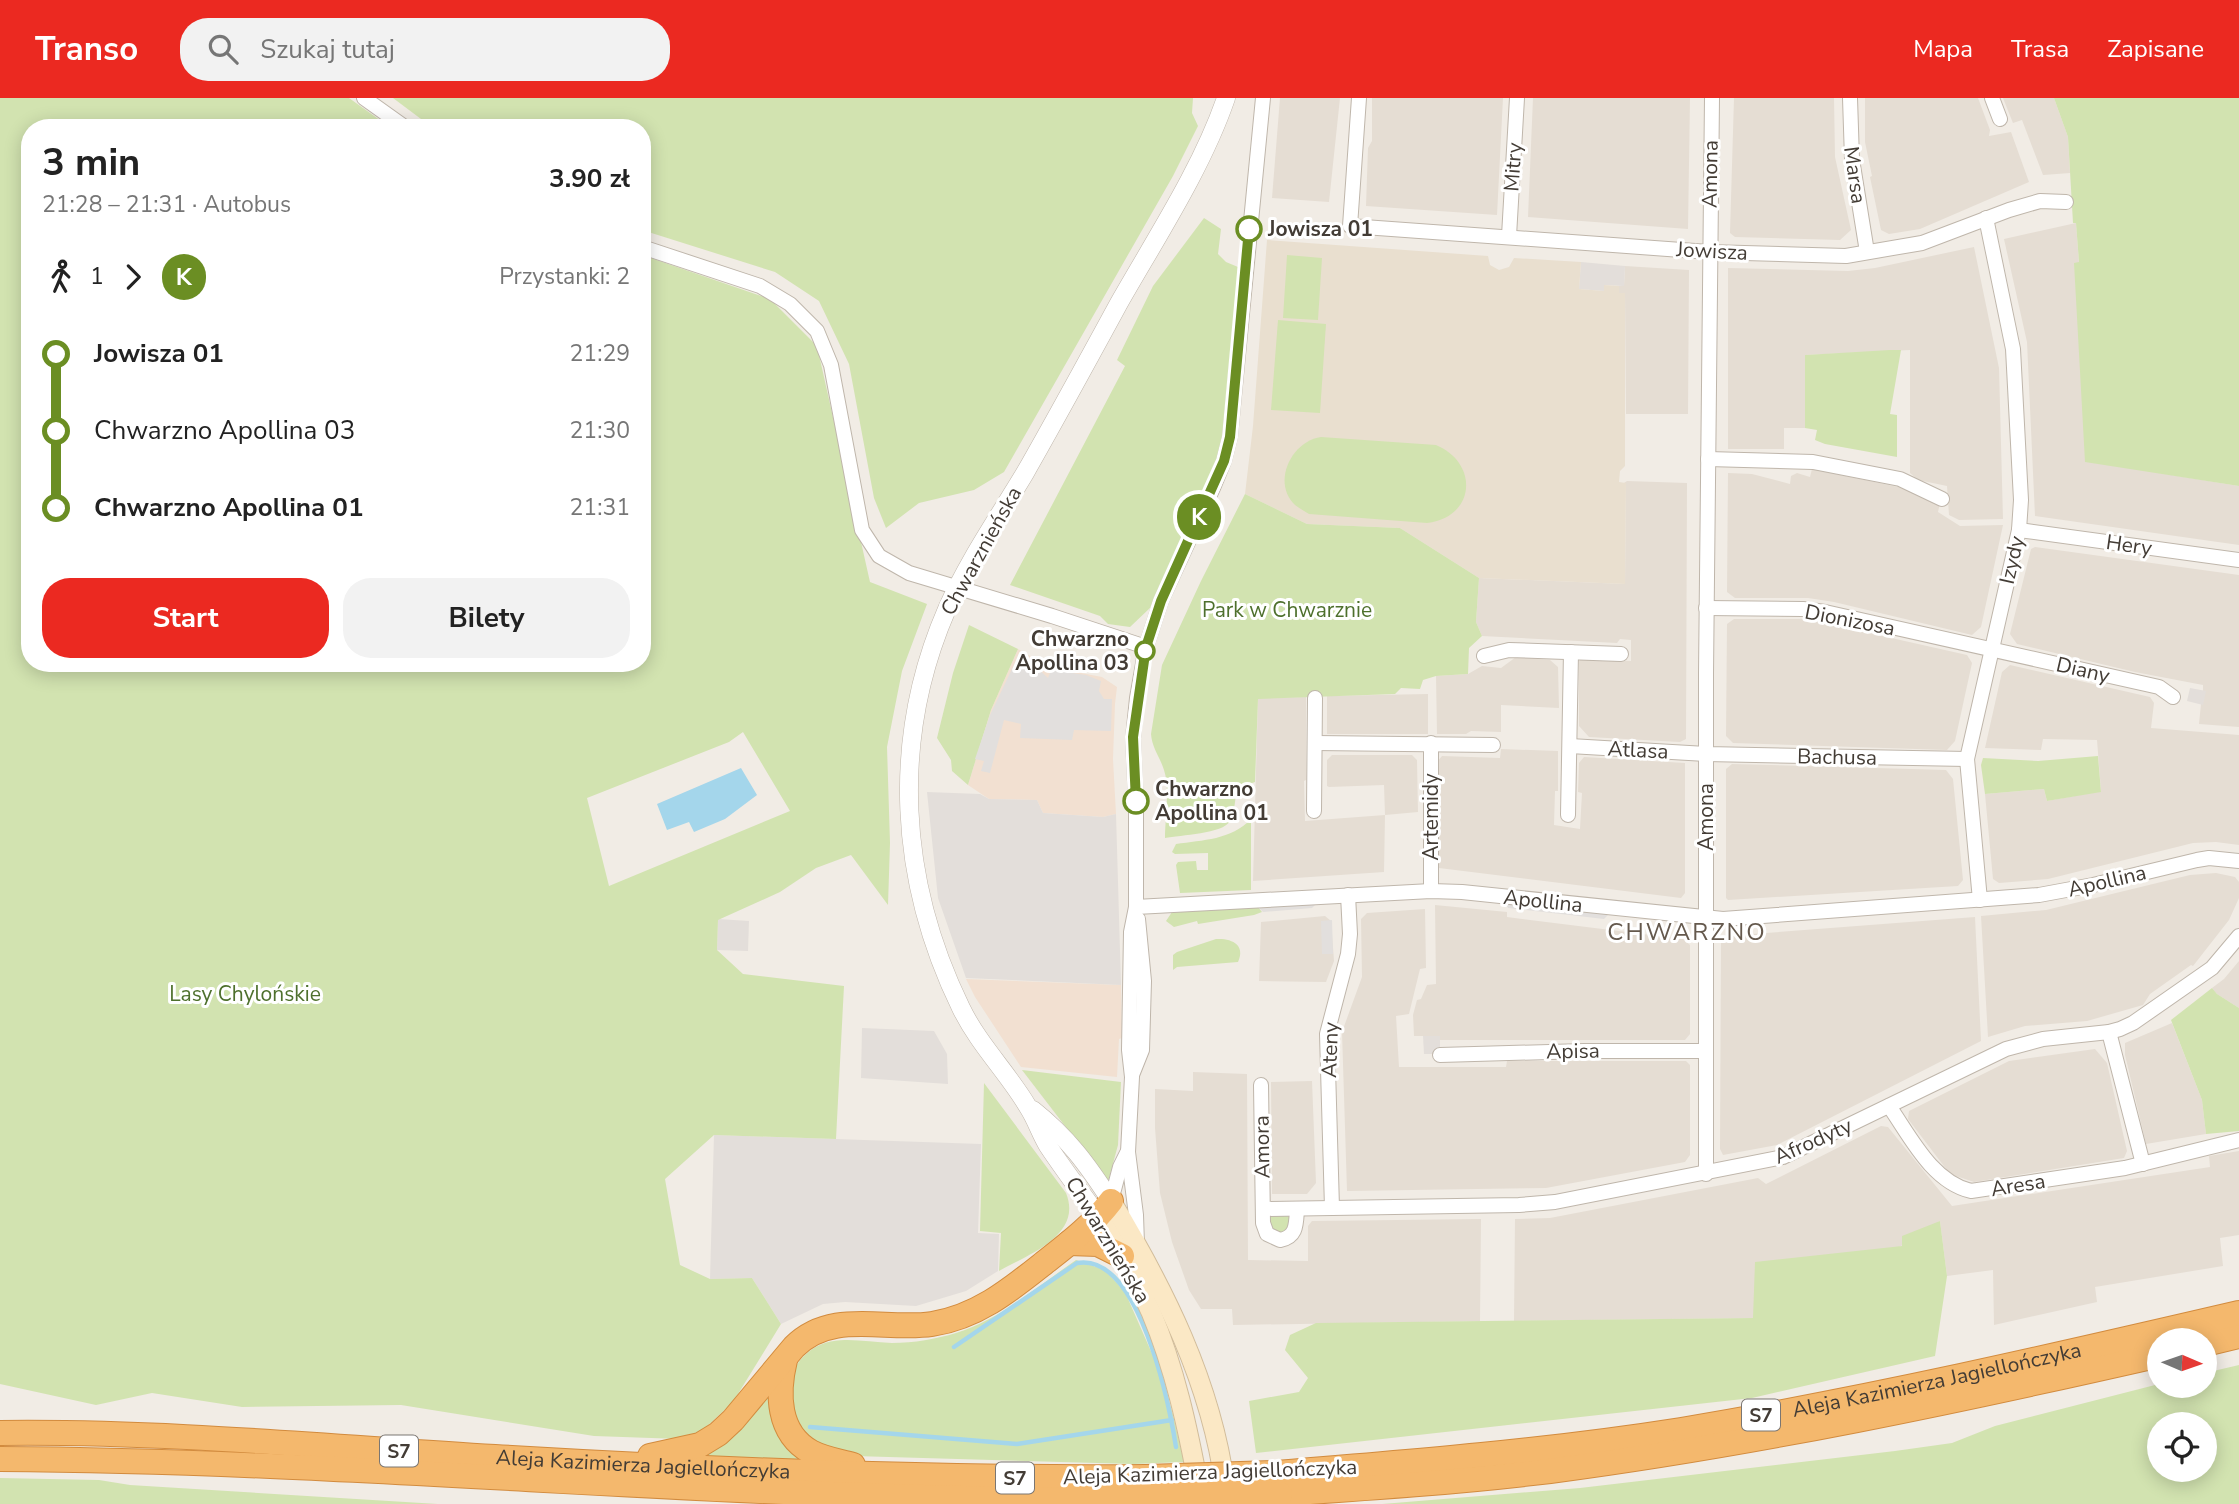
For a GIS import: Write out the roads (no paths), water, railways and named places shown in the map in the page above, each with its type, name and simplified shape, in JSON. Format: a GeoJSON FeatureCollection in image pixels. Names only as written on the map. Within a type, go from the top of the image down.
{"type":"FeatureCollection","features":[{"type":"Feature","properties":{"kind":"highway"},"geometry":{"type":"LineString","coordinates":[[608,1464],[700,1445],[718,1434],[803,1339],[820,1329],[854,1323],[916,1326],[956,1319],[1001,1297],[1069,1243],[1105,1209]]}},
{"type":"Feature","properties":{"kind":"highway"},"geometry":{"type":"LineString","coordinates":[[1069,1243],[1098,1244],[1130,1250]]}},
{"type":"Feature","properties":{"kind":"highway","name":"Aleja Kazimierza Jagiellończyka"},"geometry":{"type":"LineString","coordinates":[[1278,1483],[1680,1430],[1892,1390],[2239,1313]]}},
{"type":"Feature","properties":{"kind":"highway"},"geometry":{"type":"LineString","coordinates":[[2217,1341],[2239,1336]]}},
{"type":"Feature","properties":{"kind":"highway","name":"Aleja Kazimierza Jagiellończyka"},"geometry":{"type":"LineString","coordinates":[[0,1459],[130,1460],[868,1497],[1036,1501],[1148,1488],[1475,1479],[1674,1453],[1888,1414],[2147,1358]]}},
{"type":"Feature","properties":{"kind":"highway"},"geometry":{"type":"LineString","coordinates":[[785,1360],[779,1396],[782,1414],[798,1442],[825,1458],[883,1476]]}},
{"type":"Feature","properties":{"kind":"highway","name":"Aleja Kazimierza Jagiellończyka"},"geometry":{"type":"LineString","coordinates":[[0,1433],[189,1438],[608,1464],[1148,1488]]}},
{"type":"Feature","properties":{"kind":"highway"},"geometry":{"type":"LineString","coordinates":[[581,1483],[644,1504]]}},
{"type":"Feature","properties":{"kind":"highway"},"geometry":{"type":"LineString","coordinates":[[833,1504],[868,1497]]}},
{"type":"Feature","properties":{"kind":"main road","name":"Chwarznieńska"},"geometry":{"type":"LineString","coordinates":[[1105,1209],[1130,1250],[1167,1301],[1193,1363],[1214,1432],[1227,1504]]}},
{"type":"Feature","properties":{"kind":"main road","name":"Chwarznieńska"},"geometry":{"type":"LineString","coordinates":[[1130,1250],[1171,1369],[1191,1443],[1201,1504]]}},
{"type":"Feature","properties":{"kind":"street"},"geometry":{"type":"LineString","coordinates":[[364,98],[393,119]]}},
{"type":"Feature","properties":{"kind":"street","name":"Chwarznieńska"},"geometry":{"type":"LineString","coordinates":[[1105,1209],[1089,1167],[1059,1130],[1028,1106],[989,1053],[962,1010],[944,971],[928,925],[914,864],[909,796],[911,741],[914,714],[931,649],[957,587],[1026,471],[1211,138],[1226,98]]}},
{"type":"Feature","properties":{"kind":"street","name":"Chwarznieńska"},"geometry":{"type":"LineString","coordinates":[[1130,1250],[1136,1215],[1128,1152],[1132,1077],[1129,1050],[1131,932],[1136,907],[1133,737],[1146,647],[1161,601],[1224,461],[1230,437],[1263,98]]}},
{"type":"Feature","properties":{"kind":"street","name":"Jowisza"},"geometry":{"type":"LineString","coordinates":[[1359,98],[1350,226],[1709,252],[1846,256],[1922,243],[2040,201],[2066,202]]}},
{"type":"Feature","properties":{"kind":"street","name":"Mitry"},"geometry":{"type":"LineString","coordinates":[[1509,236],[1517,98]]}},
{"type":"Feature","properties":{"kind":"street","name":"Amona"},"geometry":{"type":"LineString","coordinates":[[1706,1174],[1706,608],[1712,98]]}},
{"type":"Feature","properties":{"kind":"street","name":"Marsa"},"geometry":{"type":"LineString","coordinates":[[1850,98],[1852,159],[1867,252]]}},
{"type":"Feature","properties":{"kind":"street"},"geometry":{"type":"LineString","coordinates":[[1992,98],[2000,119]]}},
{"type":"Feature","properties":{"kind":"street","name":"Izydy"},"geometry":{"type":"LineString","coordinates":[[1980,900],[1967,759],[2019,530],[2021,500],[2014,349],[1986,218]]}},
{"type":"Feature","properties":{"kind":"street"},"geometry":{"type":"LineString","coordinates":[[651,250],[760,286],[790,304],[817,331],[831,365],[862,530],[879,556],[894,566],[1146,647]]}},
{"type":"Feature","properties":{"kind":"street"},"geometry":{"type":"LineString","coordinates":[[1708,460],[1813,462],[1900,479],[1942,499]]}},
{"type":"Feature","properties":{"kind":"street","name":"Hery"},"geometry":{"type":"LineString","coordinates":[[2019,530],[2239,561]]}},
{"type":"Feature","properties":{"kind":"street","name":"Dionizosa"},"geometry":{"type":"LineString","coordinates":[[1706,608],[1803,609],[1992,649]]}},
{"type":"Feature","properties":{"kind":"street","name":"Diany"},"geometry":{"type":"LineString","coordinates":[[1992,649],[2159,687],[2173,697]]}},
{"type":"Feature","properties":{"kind":"street"},"geometry":{"type":"LineString","coordinates":[[1485,656],[1509,650],[1621,654]]}},
{"type":"Feature","properties":{"kind":"street"},"geometry":{"type":"LineString","coordinates":[[1568,815],[1571,652]]}},
{"type":"Feature","properties":{"kind":"street"},"geometry":{"type":"LineString","coordinates":[[1314,811],[1315,698]]}},
{"type":"Feature","properties":{"kind":"street","name":"Artemidy"},"geometry":{"type":"LineString","coordinates":[[1315,743],[1493,745]]}},
{"type":"Feature","properties":{"kind":"street","name":"Artemidy"},"geometry":{"type":"LineString","coordinates":[[1431,743],[1431,891]]}},
{"type":"Feature","properties":{"kind":"street","name":"Atlasa"},"geometry":{"type":"LineString","coordinates":[[1570,746],[1706,754]]}},
{"type":"Feature","properties":{"kind":"street","name":"Bachusa"},"geometry":{"type":"LineString","coordinates":[[1706,754],[1967,759]]}},
{"type":"Feature","properties":{"kind":"street","name":"Apollina"},"geometry":{"type":"LineString","coordinates":[[1136,907],[1431,891],[1706,918],[2039,895],[2197,860],[2216,858],[2239,861]]}},
{"type":"Feature","properties":{"kind":"street","name":"Ateny"},"geometry":{"type":"LineString","coordinates":[[1332,1208],[1327,1034],[1348,954],[1348,895]]}},
{"type":"Feature","properties":{"kind":"street","name":"Afrodyty"},"geometry":{"type":"LineString","coordinates":[[1263,1209],[1519,1205],[1555,1202],[1783,1157],[2006,1049],[2043,1039],[2109,1032],[2133,1023],[2198,979],[2225,955],[2239,936]]}},
{"type":"Feature","properties":{"kind":"street"},"geometry":{"type":"LineString","coordinates":[[2109,1032],[2143,1164]]}},
{"type":"Feature","properties":{"kind":"street","name":"Apisa"},"geometry":{"type":"LineString","coordinates":[[1440,1055],[1706,1051]]}},
{"type":"Feature","properties":{"kind":"street","name":"Amora"},"geometry":{"type":"LineString","coordinates":[[1261,1085],[1263,1209]]}},
{"type":"Feature","properties":{"kind":"street","name":"Aresa"},"geometry":{"type":"LineString","coordinates":[[1889,1106],[1942,1177],[1963,1189],[1980,1191],[2143,1164],[2239,1140]]}},
{"type":"Feature","properties":{"kind":"street","name":"Chwarznieńska"},"geometry":{"type":"LineString","coordinates":[[1105,1209],[1128,1152]]}},
{"type":"Feature","properties":{"kind":"street"},"geometry":{"type":"LineString","coordinates":[[1263,1209],[1265,1231],[1280,1240],[1288,1237],[1295,1229],[1297,1209]]}},
{"type":"Feature","properties":{"kind":"water"},"geometry":{"type":"Polygon","coordinates":[[[741,768],[757,795],[725,819],[694,832],[689,822],[667,830],[657,804],[741,768]]]}},
{"type":"Feature","properties":{"kind":"waterway"},"geometry":{"type":"LineString","coordinates":[[954,1347],[1077,1263],[1099,1266],[1118,1281],[1134,1305],[1147,1334],[1166,1398],[1176,1447]]}},
{"type":"Feature","properties":{"kind":"waterway"},"geometry":{"type":"LineString","coordinates":[[810,1427],[1017,1444],[1172,1420]]}},
{"type":"Feature","properties":{"kind":"place","name":"Jowisza 01"},"geometry":{"type":"Point","coordinates":[1249,229]}},
{"type":"Feature","properties":{"kind":"place","name":"Chwarzno Apollina 03"},"geometry":{"type":"Point","coordinates":[1145,651]}},
{"type":"Feature","properties":{"kind":"place","name":"Chwarzno Apollina 01"},"geometry":{"type":"Point","coordinates":[1136,801]}},
{"type":"Feature","properties":{"kind":"district","name":"CHWARZNO"},"geometry":{"type":"Point","coordinates":[1687,932]}},
{"type":"Feature","properties":{"kind":"park label","name":"Park w Chwarznie"},"geometry":{"type":"Point","coordinates":[1287,610]}},
{"type":"Feature","properties":{"kind":"park label","name":"Lasy Chylońskie"},"geometry":{"type":"Point","coordinates":[245,994]}}]}
